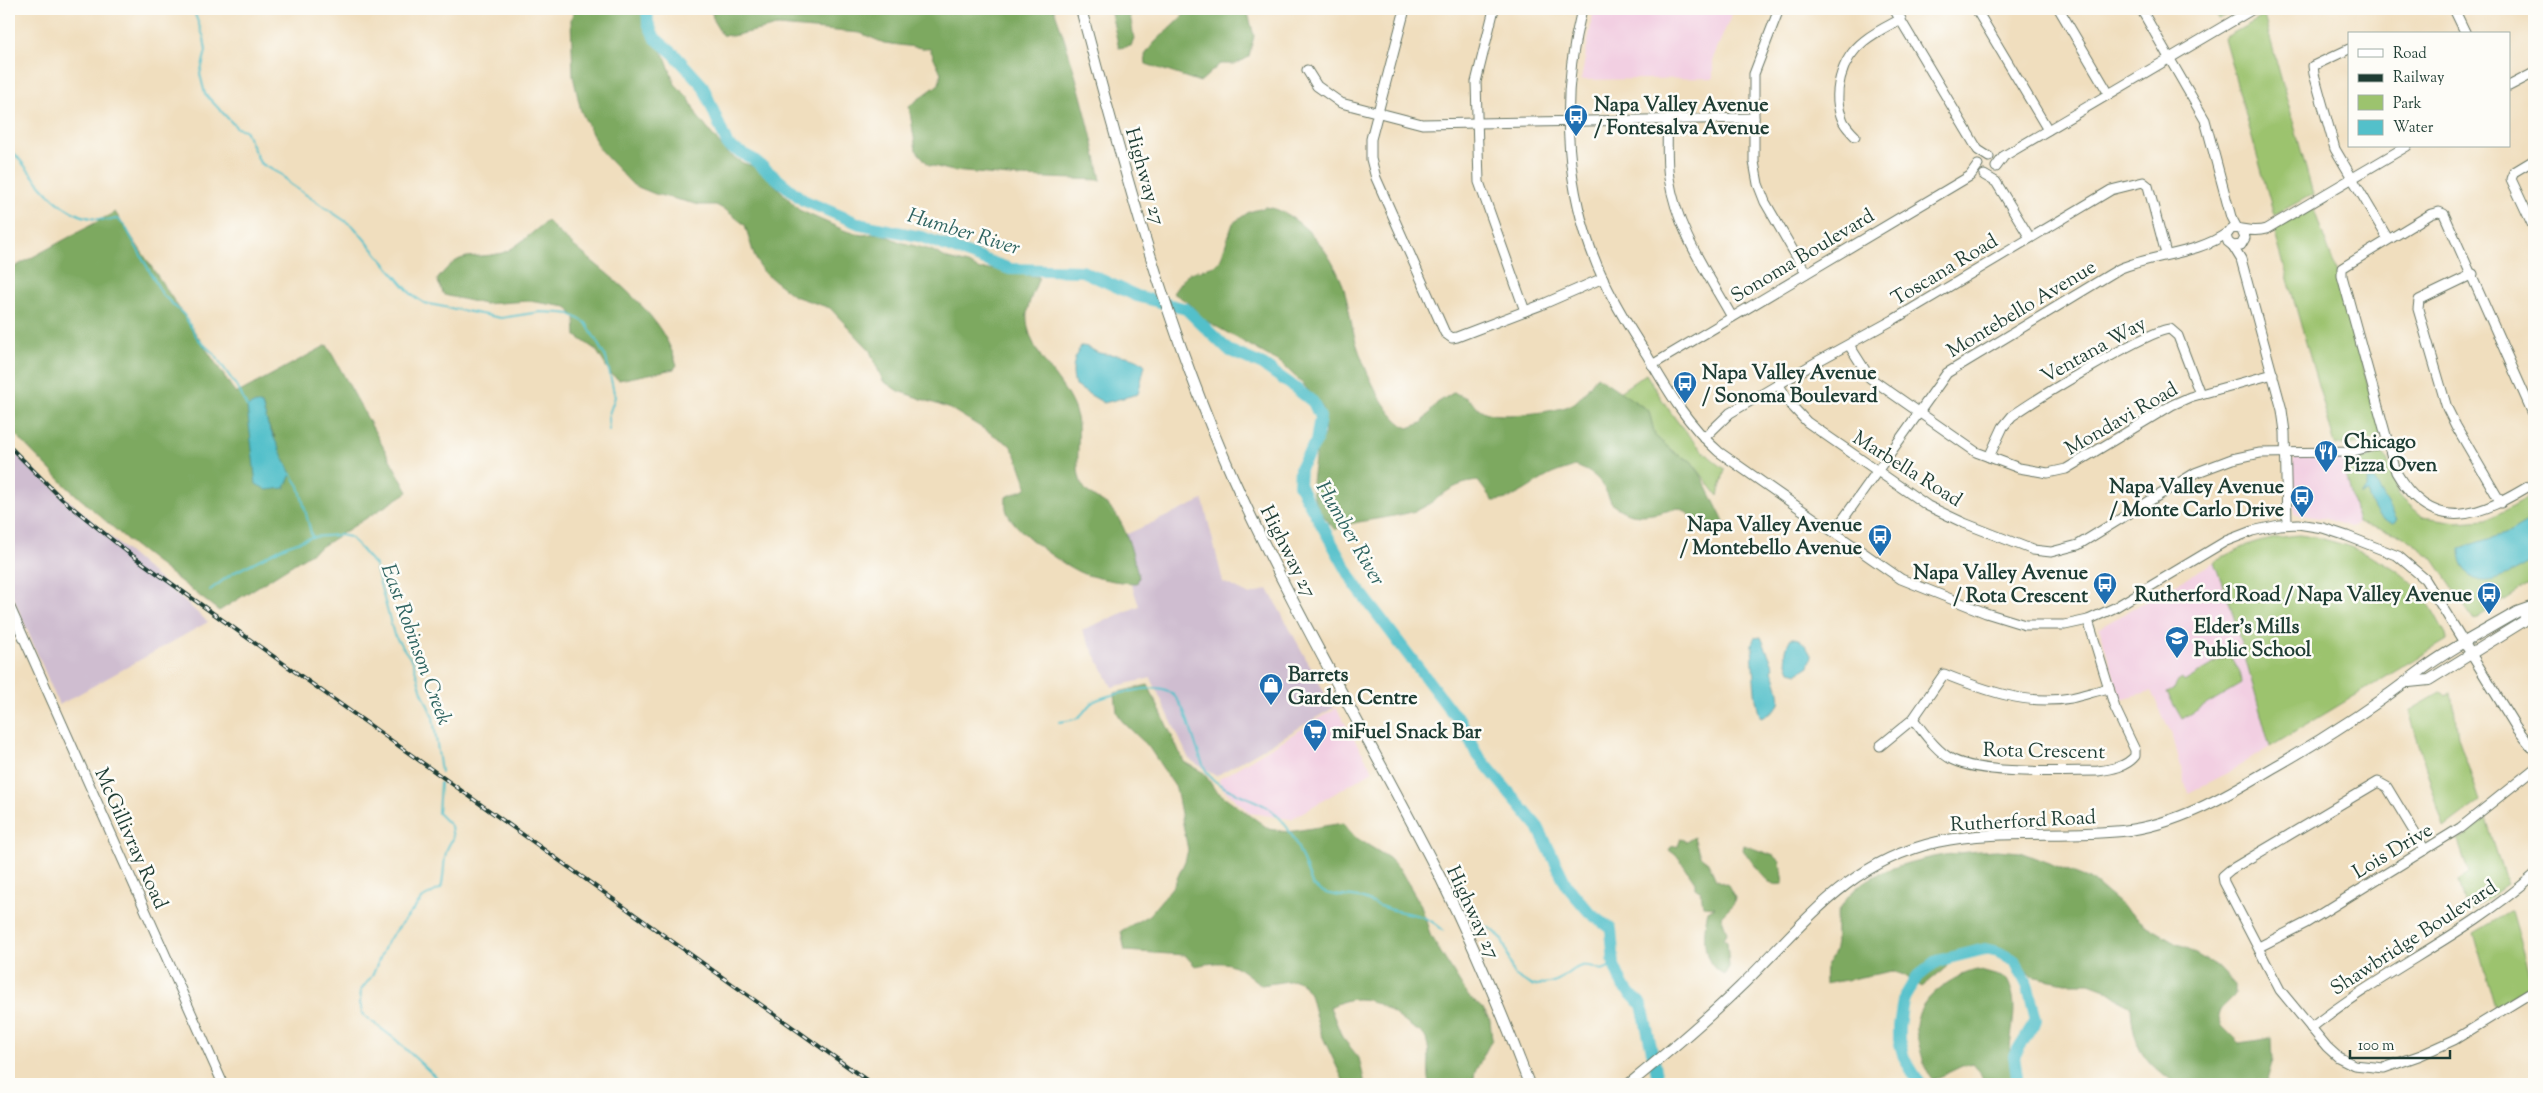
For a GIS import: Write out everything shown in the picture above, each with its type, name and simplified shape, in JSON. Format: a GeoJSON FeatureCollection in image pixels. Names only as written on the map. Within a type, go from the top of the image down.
{"type":"FeatureCollection","features":[{"type":"Feature","properties":{"kind":"main road","name":"Highway 27"},"geometry":{"type":"LineString","coordinates":[[1081,9],[1131,194],[1206,417],[1254,524],[1442,881],[1512,1038],[1529,1084]]}},
{"type":"Feature","properties":{"kind":"main road","name":"Rutherford Road"},"geometry":{"type":"LineString","coordinates":[[1630,1084],[1716,1011],[1778,951],[1824,901],[1849,881],[1878,864],[1914,849],[1954,839],[2122,832],[2147,827],[2183,816],[2218,800],[2326,738],[2409,682],[2424,669],[2518,612],[2531,608]]}},
{"type":"Feature","properties":{"kind":"main road","name":"Rutherford Road"},"geometry":{"type":"LineString","coordinates":[[2409,682],[2429,680],[2524,621],[2531,608]]}},
{"type":"Feature","properties":{"kind":"street"},"geometry":{"type":"LineString","coordinates":[[1405,9],[1370,148],[1372,168],[1445,334],[1448,337],[1457,338],[1603,278]]}},
{"type":"Feature","properties":{"kind":"street"},"geometry":{"type":"LineString","coordinates":[[1494,9],[1476,82],[1480,190],[1525,311]]}},
{"type":"Feature","properties":{"kind":"street"},"geometry":{"type":"LineString","coordinates":[[1582,9],[1570,68],[1568,122],[1570,161],[1578,205],[1588,241],[1603,278],[1652,365],[1683,414],[1704,438],[1726,457],[1908,582],[2009,622],[2064,626],[2088,620],[2114,608],[2235,537],[2260,528],[2287,524],[2323,528],[2398,556],[2425,579],[2516,726],[2534,750]]}},
{"type":"Feature","properties":{"kind":"street"},"geometry":{"type":"LineString","coordinates":[[1779,9],[1755,69],[1754,162],[1758,184],[1770,212],[1806,273]]}},
{"type":"Feature","properties":{"kind":"street"},"geometry":{"type":"LineString","coordinates":[[1894,9],[1978,150],[1994,160],[1996,182]]}},
{"type":"Feature","properties":{"kind":"street"},"geometry":{"type":"LineString","coordinates":[[1976,9],[2048,130]]}},
{"type":"Feature","properties":{"kind":"street"},"geometry":{"type":"LineString","coordinates":[[2059,9],[2109,94]]}},
{"type":"Feature","properties":{"kind":"street"},"geometry":{"type":"LineString","coordinates":[[2141,9],[2205,120],[2234,231],[2245,236],[2241,259]]}},
{"type":"Feature","properties":{"kind":"street"},"geometry":{"type":"LineString","coordinates":[[1984,174],[1992,174],[2004,156],[2253,9]]}},
{"type":"Feature","properties":{"kind":"street"},"geometry":{"type":"LineString","coordinates":[[2454,9],[2465,32]]}},
{"type":"Feature","properties":{"kind":"street"},"geometry":{"type":"LineString","coordinates":[[1855,136],[1844,122],[1839,107],[1841,74],[1857,47],[1874,34],[1900,20]]}},
{"type":"Feature","properties":{"kind":"street"},"geometry":{"type":"LineString","coordinates":[[2348,49],[2313,66],[2335,149],[2388,239]]}},
{"type":"Feature","properties":{"kind":"street"},"geometry":{"type":"LineString","coordinates":[[1306,70],[1317,86],[1328,96],[1341,103],[1422,124],[1754,118]]}},
{"type":"Feature","properties":{"kind":"street"},"geometry":{"type":"LineString","coordinates":[[2510,85],[2534,73]]}},
{"type":"Feature","properties":{"kind":"street"},"geometry":{"type":"LineString","coordinates":[[1667,120],[1669,175],[1678,217],[1690,244],[1732,317]]}},
{"type":"Feature","properties":{"kind":"street"},"geometry":{"type":"LineString","coordinates":[[2231,245],[2243,243],[2256,232],[2275,224],[2404,148]]}},
{"type":"Feature","properties":{"kind":"street"},"geometry":{"type":"LineString","coordinates":[[1978,150],[1980,171],[1996,182],[2030,238]]}},
{"type":"Feature","properties":{"kind":"street"},"geometry":{"type":"LineString","coordinates":[[1978,164],[1982,158],[2004,156]]}},
{"type":"Feature","properties":{"kind":"street"},"geometry":{"type":"LineString","coordinates":[[2534,160],[2514,172],[2511,179],[2534,228]]}},
{"type":"Feature","properties":{"kind":"street","name":"Sonoma Boulevard"},"geometry":{"type":"LineString","coordinates":[[1970,176],[1978,164]]}},
{"type":"Feature","properties":{"kind":"street","name":"Sonoma Boulevard"},"geometry":{"type":"LineString","coordinates":[[1652,365],[1970,176],[1984,174]]}},
{"type":"Feature","properties":{"kind":"street","name":"Toscana Road"},"geometry":{"type":"LineString","coordinates":[[1704,438],[1730,413],[2111,190],[2142,182],[2148,186],[2166,254]]}},
{"type":"Feature","properties":{"kind":"street"},"geometry":{"type":"LineString","coordinates":[[2534,416],[2473,274],[2444,214],[2434,212],[2348,262],[2342,268],[2342,276],[2396,472],[2406,490],[2422,504],[2440,512],[2457,514],[2479,512],[2501,503],[2534,483]]}},
{"type":"Feature","properties":{"kind":"street"},"geometry":{"type":"LineString","coordinates":[[2234,231],[2256,232]]}},
{"type":"Feature","properties":{"kind":"street"},"geometry":{"type":"LineString","coordinates":[[2234,231],[2227,239],[2241,259],[2284,421],[2287,524]]}},
{"type":"Feature","properties":{"kind":"street","name":"Montebello Avenue"},"geometry":{"type":"LineString","coordinates":[[1834,532],[1939,382],[1956,366],[2119,269],[2166,254],[2214,242],[2234,231]]}},
{"type":"Feature","properties":{"kind":"street","name":"Montebello Avenue"},"geometry":{"type":"LineString","coordinates":[[2214,242],[2231,245]]}},
{"type":"Feature","properties":{"kind":"street"},"geometry":{"type":"LineString","coordinates":[[2473,274],[2426,294],[2419,300],[2418,308],[2447,408],[2501,503]]}},
{"type":"Feature","properties":{"kind":"street","name":"Ventana Way"},"geometry":{"type":"LineString","coordinates":[[1988,457],[2003,427],[2017,413],[2130,345],[2165,330],[2172,330],[2178,336],[2200,394]]}},
{"type":"Feature","properties":{"kind":"street","name":"Mondavi Road"},"geometry":{"type":"LineString","coordinates":[[1849,345],[1870,378],[1972,449],[1988,457],[2029,470],[2048,473],[2066,469],[2172,405],[2200,394],[2272,374]]}},
{"type":"Feature","properties":{"kind":"street","name":"Marbella Road"},"geometry":{"type":"LineString","coordinates":[[1778,384],[1792,406],[1807,422],[1928,506],[1964,523],[2033,550],[2051,552],[2078,545],[2195,473],[2232,459],[2260,453],[2350,452],[2388,442]]}},
{"type":"Feature","properties":{"kind":"street","name":"McGillivray Road"},"geometry":{"type":"LineString","coordinates":[[9,605],[223,1084]]}},
{"type":"Feature","properties":{"kind":"street","name":"Rota Crescent"},"geometry":{"type":"LineString","coordinates":[[1913,719],[1933,744],[1952,759],[1973,767],[2053,771],[2114,769],[2130,763],[2135,756],[2109,688],[2088,620]]}},
{"type":"Feature","properties":{"kind":"street"},"geometry":{"type":"LineString","coordinates":[[1880,746],[1913,719],[1944,674],[1982,689],[2028,700],[2070,698],[2109,688]]}},
{"type":"Feature","properties":{"kind":"street","name":"Lois Drive"},"geometry":{"type":"LineString","coordinates":[[2258,947],[2306,923],[2460,828],[2534,769]]}},
{"type":"Feature","properties":{"kind":"street"},"geometry":{"type":"LineString","coordinates":[[2425,850],[2386,787],[2382,783],[2373,783],[2223,876],[2226,888],[2280,990],[2327,1047],[2343,1060],[2364,1067],[2384,1068],[2444,1046],[2534,991]]}},
{"type":"Feature","properties":{"kind":"street","name":"Shawbridge Boulevard"},"geometry":{"type":"LineString","coordinates":[[2311,1028],[2336,1007],[2496,907],[2534,876]]}},
{"type":"Feature","properties":{"kind":"shaded area"},"geometry":{"type":"Polygon","coordinates":[[[1594,9],[1734,9],[1713,58],[1713,78],[1581,80],[1594,9]]]}},
{"type":"Feature","properties":{"kind":"shaded area"},"geometry":{"type":"Polygon","coordinates":[[[9,448],[208,622],[59,705],[9,587],[9,448]]]}},
{"type":"Feature","properties":{"kind":"shaded area"},"geometry":{"type":"Polygon","coordinates":[[[2342,456],[2358,523],[2353,528],[2326,519],[2294,514],[2293,460],[2299,457],[2342,456]]]}},
{"type":"Feature","properties":{"kind":"shaded area"},"geometry":{"type":"Polygon","coordinates":[[[1203,500],[1223,582],[1250,595],[1268,589],[1333,708],[1216,776],[1189,759],[1151,678],[1112,687],[1082,630],[1139,606],[1116,539],[1203,500]]]}},
{"type":"Feature","properties":{"kind":"shaded area","name":"Elder's Mills Public School"},"geometry":{"type":"Polygon","coordinates":[[[2214,562],[2230,604],[2270,747],[2226,774],[2188,793],[2173,737],[2151,691],[2121,699],[2099,628],[2214,562]]]}},
{"type":"Feature","properties":{"kind":"shaded area"},"geometry":{"type":"Polygon","coordinates":[[[1336,708],[1373,771],[1291,819],[1250,813],[1220,786],[1219,779],[1336,708]]]}},
{"type":"Feature","properties":{"kind":"green space"},"geometry":{"type":"Polygon","coordinates":[[[574,9],[649,9],[655,40],[666,59],[675,84],[688,97],[698,117],[727,153],[743,163],[759,168],[799,210],[846,231],[862,235],[880,233],[900,242],[931,250],[948,259],[968,264],[980,270],[993,269],[1039,277],[1027,310],[1030,334],[1042,358],[1065,390],[1076,414],[1078,423],[1078,464],[1081,482],[1090,494],[1109,507],[1125,530],[1139,577],[1137,583],[1110,580],[1084,574],[1041,548],[1019,529],[1007,512],[1006,497],[1025,489],[1027,486],[1016,455],[1010,445],[951,409],[898,391],[883,381],[869,349],[830,308],[794,296],[762,271],[754,255],[745,225],[716,205],[700,205],[655,194],[633,185],[600,150],[581,111],[573,76],[571,20],[574,9]]]}},
{"type":"Feature","properties":{"kind":"green space"},"geometry":{"type":"Polygon","coordinates":[[[711,9],[1054,9],[1080,94],[1101,180],[1021,177],[953,171],[929,165],[916,150],[909,106],[939,84],[941,73],[930,49],[884,43],[860,33],[778,26],[732,36],[722,35],[714,22],[711,9]]]}},
{"type":"Feature","properties":{"kind":"green space"},"geometry":{"type":"Polygon","coordinates":[[[1110,9],[1129,9],[1134,38],[1131,46],[1119,48],[1110,9]]]}},
{"type":"Feature","properties":{"kind":"green space"},"geometry":{"type":"Polygon","coordinates":[[[1190,9],[1247,9],[1254,36],[1249,57],[1235,64],[1220,64],[1200,82],[1146,64],[1145,55],[1153,44],[1190,9]]]}},
{"type":"Feature","properties":{"kind":"green space"},"geometry":{"type":"Polygon","coordinates":[[[2215,9],[2237,9],[2218,20],[2215,9]]]}},
{"type":"Feature","properties":{"kind":"green space"},"geometry":{"type":"Polygon","coordinates":[[[2264,16],[2313,194],[2274,215],[2224,38],[2264,16]]]}},
{"type":"Feature","properties":{"kind":"green space"},"geometry":{"type":"Polygon","coordinates":[[[1266,207],[1283,212],[1299,223],[1313,236],[1330,259],[1343,285],[1354,335],[1364,365],[1383,402],[1399,422],[1408,428],[1422,423],[1437,403],[1453,393],[1468,399],[1480,409],[1492,414],[1528,414],[1564,408],[1575,403],[1597,376],[1649,411],[1655,436],[1676,454],[1691,461],[1701,475],[1727,528],[1719,531],[1706,529],[1685,511],[1678,508],[1644,515],[1627,513],[1612,503],[1596,477],[1575,466],[1552,474],[1509,498],[1493,501],[1478,481],[1453,488],[1413,512],[1352,523],[1335,530],[1319,510],[1313,495],[1312,482],[1316,451],[1325,433],[1323,408],[1301,382],[1281,363],[1203,319],[1189,303],[1173,293],[1187,274],[1214,266],[1220,261],[1233,223],[1249,212],[1266,207]]]}},
{"type":"Feature","properties":{"kind":"green space"},"geometry":{"type":"Polygon","coordinates":[[[2313,207],[2337,273],[2381,431],[2381,435],[2376,438],[2359,443],[2335,445],[2274,230],[2313,207]]]}},
{"type":"Feature","properties":{"kind":"green space"},"geometry":{"type":"Polygon","coordinates":[[[115,212],[236,394],[327,345],[408,492],[219,611],[132,544],[67,487],[9,428],[9,270],[115,212]],[[262,405],[248,407],[276,438],[268,425],[262,405]]]}},
{"type":"Feature","properties":{"kind":"green space"},"geometry":{"type":"Polygon","coordinates":[[[547,221],[621,286],[655,321],[668,342],[677,365],[674,369],[619,380],[611,374],[596,350],[576,336],[575,318],[567,307],[529,301],[484,304],[444,295],[437,280],[453,263],[466,257],[491,255],[507,251],[519,244],[547,221]]]}},
{"type":"Feature","properties":{"kind":"green space"},"geometry":{"type":"Polygon","coordinates":[[[1646,374],[1671,413],[1690,437],[1725,469],[1718,496],[1691,461],[1676,454],[1655,436],[1649,411],[1619,392],[1646,374]]]}},
{"type":"Feature","properties":{"kind":"green space"},"geometry":{"type":"Polygon","coordinates":[[[2381,454],[2387,458],[2398,495],[2423,517],[2457,522],[2487,520],[2534,494],[2534,581],[2474,620],[2432,558],[2402,535],[2358,523],[2342,457],[2353,462],[2381,454]]]}},
{"type":"Feature","properties":{"kind":"green space"},"geometry":{"type":"Polygon","coordinates":[[[2299,535],[2315,537],[2347,546],[2392,567],[2421,593],[2446,634],[2447,640],[2270,747],[2230,604],[2214,562],[2255,543],[2299,535]]]}},
{"type":"Feature","properties":{"kind":"green space"},"geometry":{"type":"Polygon","coordinates":[[[2230,654],[2240,672],[2241,684],[2182,719],[2167,693],[2173,690],[2176,683],[2182,679],[2184,682],[2230,654]]]}},
{"type":"Feature","properties":{"kind":"green space"},"geometry":{"type":"Polygon","coordinates":[[[1148,685],[1184,762],[1204,773],[1215,790],[1269,829],[1288,832],[1343,823],[1355,837],[1389,858],[1399,868],[1421,905],[1431,937],[1468,996],[1483,1009],[1490,1020],[1492,1039],[1475,1072],[1473,1084],[1430,1084],[1429,1051],[1425,1037],[1381,1005],[1363,999],[1353,999],[1330,1007],[1342,1037],[1359,1058],[1365,1084],[1345,1084],[1319,1029],[1310,994],[1302,983],[1295,980],[1261,985],[1237,967],[1224,963],[1195,966],[1185,955],[1125,951],[1121,931],[1149,915],[1174,885],[1188,850],[1176,788],[1148,746],[1122,721],[1117,712],[1115,693],[1148,685]]]}},
{"type":"Feature","properties":{"kind":"green space"},"geometry":{"type":"Polygon","coordinates":[[[2452,692],[2458,737],[2480,801],[2444,828],[2409,711],[2440,693],[2447,696],[2452,692]]]}},
{"type":"Feature","properties":{"kind":"green space"},"geometry":{"type":"Polygon","coordinates":[[[2486,819],[2507,885],[2467,913],[2458,881],[2469,874],[2458,841],[2486,819]]]}},
{"type":"Feature","properties":{"kind":"green space"},"geometry":{"type":"Polygon","coordinates":[[[1694,837],[1700,856],[1708,862],[1716,880],[1728,885],[1735,898],[1734,903],[1721,916],[1727,932],[1723,938],[1727,941],[1729,967],[1725,974],[1711,964],[1705,947],[1705,928],[1708,911],[1715,907],[1703,906],[1701,892],[1695,888],[1695,882],[1678,857],[1669,850],[1671,847],[1678,846],[1681,838],[1686,842],[1694,837]]]}},
{"type":"Feature","properties":{"kind":"green space"},"geometry":{"type":"Polygon","coordinates":[[[1744,845],[1774,856],[1780,861],[1783,884],[1773,885],[1764,877],[1743,850],[1744,845]]]}},
{"type":"Feature","properties":{"kind":"green space"},"geometry":{"type":"Polygon","coordinates":[[[1997,850],[2020,852],[2090,879],[2144,924],[2218,967],[2235,985],[2235,994],[2224,1005],[2218,1015],[2222,1026],[2239,1043],[2272,1038],[2273,1059],[2266,1084],[2175,1084],[2155,1067],[2142,1052],[2134,1033],[2131,1007],[2105,989],[2089,983],[2065,983],[2031,976],[2024,968],[1995,950],[1979,946],[1957,951],[1943,970],[1922,987],[1904,975],[1892,971],[1825,984],[1825,969],[1833,954],[1836,943],[1838,913],[1852,892],[1869,879],[1910,862],[1956,853],[1997,850]]]}},
{"type":"Feature","properties":{"kind":"green space"},"geometry":{"type":"Polygon","coordinates":[[[2511,911],[2532,984],[2495,1007],[2474,933],[2511,911]]]}},
{"type":"Feature","properties":{"kind":"green space"},"geometry":{"type":"Polygon","coordinates":[[[1977,970],[2006,978],[2011,989],[2014,1010],[2010,1065],[2015,1084],[1984,1084],[1980,1072],[1973,1064],[1962,1066],[1933,1080],[1925,1067],[1917,1038],[1916,1025],[1918,1015],[1930,997],[1948,982],[1977,970]]]}},
{"type":"Feature","properties":{"kind":"water"},"geometry":{"type":"Polygon","coordinates":[[[1081,346],[1099,353],[1136,358],[1141,361],[1145,365],[1138,394],[1104,403],[1075,386],[1074,365],[1081,346]]]}},
{"type":"Feature","properties":{"kind":"water"},"geometry":{"type":"Polygon","coordinates":[[[256,403],[262,405],[268,425],[291,474],[285,488],[267,490],[256,484],[247,407],[256,403]]]}},
{"type":"Feature","properties":{"kind":"water"},"geometry":{"type":"Polygon","coordinates":[[[2368,480],[2374,480],[2397,520],[2393,523],[2379,516],[2367,493],[2360,494],[2366,489],[2368,480]]]}},
{"type":"Feature","properties":{"kind":"water"},"geometry":{"type":"Polygon","coordinates":[[[2534,518],[2534,561],[2508,575],[2489,581],[2480,581],[2472,577],[2466,570],[2461,559],[2460,548],[2510,532],[2534,518]]]}},
{"type":"Feature","properties":{"kind":"water"},"geometry":{"type":"Polygon","coordinates":[[[1761,637],[1774,667],[1772,670],[1780,698],[1776,709],[1761,717],[1755,694],[1752,645],[1754,638],[1761,637]]]}},
{"type":"Feature","properties":{"kind":"water"},"geometry":{"type":"Polygon","coordinates":[[[1791,638],[1802,641],[1812,657],[1809,666],[1798,673],[1790,671],[1786,658],[1787,647],[1791,638]]]}},
{"type":"Feature","properties":{"kind":"waterway"},"geometry":{"type":"LineString","coordinates":[[193,9],[204,38],[206,51],[200,74],[205,94],[237,128],[245,130],[260,163],[282,175],[290,184],[354,227],[412,295],[424,303],[501,318],[540,312],[570,314],[586,323],[606,358],[615,397],[608,417],[609,430]]}},
{"type":"Feature","properties":{"kind":"waterway","name":"Humber River"},"geometry":{"type":"LineString","coordinates":[[647,9],[648,23],[655,38],[674,54],[703,86],[728,146],[753,159],[803,200],[860,224],[922,237],[1010,269],[1082,271],[1137,296],[1186,309],[1228,350],[1263,365],[1313,402],[1320,417],[1316,442],[1300,468],[1299,485],[1356,586],[1451,711],[1461,721],[1476,753],[1538,827],[1567,886],[1590,913],[1611,929],[1614,965],[1623,986],[1642,1005],[1659,1084]]}},
{"type":"Feature","properties":{"kind":"waterway"},"geometry":{"type":"LineString","coordinates":[[9,151],[15,154],[47,192],[70,211],[100,219],[118,219],[125,226],[162,294],[184,315],[198,339],[215,355],[239,390],[247,407]]}},
{"type":"Feature","properties":{"kind":"waterway"},"geometry":{"type":"LineString","coordinates":[[291,474],[299,486],[312,537]]}},
{"type":"Feature","properties":{"kind":"waterway","name":"East Robinson Creek"},"geometry":{"type":"LineString","coordinates":[[210,590],[233,573],[286,546],[312,537],[339,535],[350,537],[375,565],[394,635],[413,662],[422,692],[433,717],[441,772]]}},
{"type":"Feature","properties":{"kind":"waterway"},"geometry":{"type":"LineString","coordinates":[[1059,722],[1079,717],[1089,705],[1099,699],[1138,690],[1163,689],[1172,694],[1185,713],[1198,753],[1208,774],[1220,785],[1263,805],[1278,816],[1296,843],[1312,884],[1317,889],[1330,894],[1363,899],[1386,908],[1424,917],[1443,930]]}},
{"type":"Feature","properties":{"kind":"waterway","name":"East Robinson Creek"},"geometry":{"type":"LineString","coordinates":[[440,783],[438,813],[451,826],[453,839],[445,856],[441,888],[423,898],[388,940],[372,976],[361,990],[360,1003],[363,1015],[395,1039],[443,1084]]}},
{"type":"Feature","properties":{"kind":"waterway"},"geometry":{"type":"LineString","coordinates":[[1485,926],[1502,939],[1513,974],[1532,986],[1556,981],[1582,966],[1602,970],[1614,965]]}},
{"type":"Feature","properties":{"kind":"waterway","name":"Humber River"},"geometry":{"type":"LineString","coordinates":[[1920,1084],[1904,1058],[1899,1040],[1903,1000],[1916,978],[1937,961],[1985,949],[1998,952],[2015,961],[2028,987],[2036,1020],[2014,1056],[2018,1084]]}},
{"type":"Feature","properties":{"kind":"railway"},"geometry":{"type":"LineString","coordinates":[[9,446],[62,499],[126,551],[872,1084]]}},
{"type":"Feature","properties":{"kind":"place","name":"Napa Valley Avenue / Fontesalva Avenue"},"geometry":{"type":"Point","coordinates":[1576,137]}},
{"type":"Feature","properties":{"kind":"place","name":"Napa Valley Avenue / Sonoma Boulevard"},"geometry":{"type":"Point","coordinates":[1685,404]}},
{"type":"Feature","properties":{"kind":"place","name":"Chicago Pizza Oven"},"geometry":{"type":"Point","coordinates":[2326,473]}},
{"type":"Feature","properties":{"kind":"place","name":"Napa Valley Avenue / Monte Carlo Drive"},"geometry":{"type":"Point","coordinates":[2302,518]}},
{"type":"Feature","properties":{"kind":"place","name":"Napa Valley Avenue / Montebello Avenue"},"geometry":{"type":"Point","coordinates":[1880,557]}},
{"type":"Feature","properties":{"kind":"place","name":"Napa Valley Avenue / Rota Crescent"},"geometry":{"type":"Point","coordinates":[2105,605]}},
{"type":"Feature","properties":{"kind":"place","name":"Rutherford Road / Napa Valley Avenue"},"geometry":{"type":"Point","coordinates":[2489,615]}},
{"type":"Feature","properties":{"kind":"place","name":"Elder's Mills Public School"},"geometry":{"type":"Point","coordinates":[2177,659]}},
{"type":"Feature","properties":{"kind":"place","name":"Barrets Garden Centre"},"geometry":{"type":"Point","coordinates":[1271,706]}},
{"type":"Feature","properties":{"kind":"place","name":"miFuel Snack Bar"},"geometry":{"type":"Point","coordinates":[1315,752]}}]}
